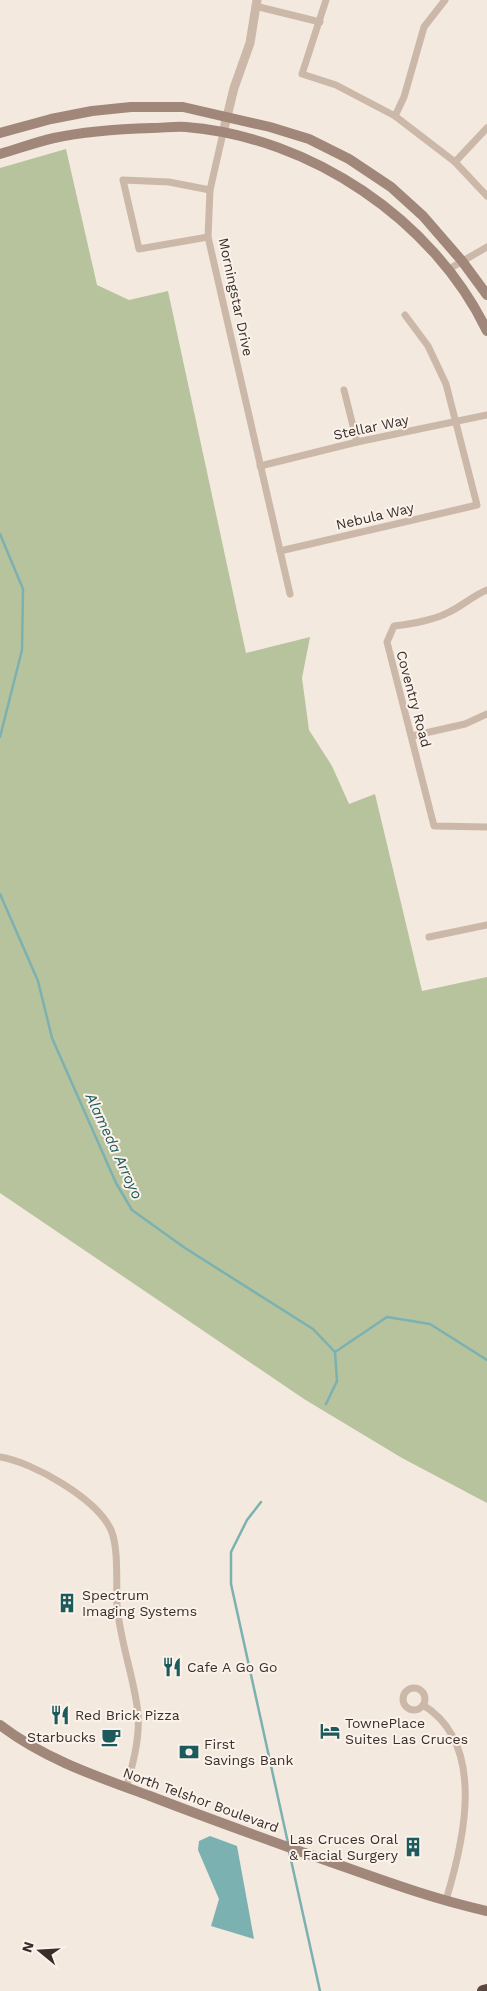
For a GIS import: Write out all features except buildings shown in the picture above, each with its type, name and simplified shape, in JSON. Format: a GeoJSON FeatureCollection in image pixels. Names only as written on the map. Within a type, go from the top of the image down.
{"type":"FeatureCollection","features":[{"type":"Feature","properties":{"kind":"highway"},"geometry":{"type":"LineString","coordinates":[[483,1991],[487,1990]]}},
{"type":"Feature","properties":{"kind":"main road"},"geometry":{"type":"LineString","coordinates":[[0,133],[92,111],[131,107],[183,107],[270,127],[309,139],[349,159],[391,187],[424,216],[462,261],[487,295]]}},
{"type":"Feature","properties":{"kind":"main road"},"geometry":{"type":"LineString","coordinates":[[0,154],[55,137],[123,129],[186,127],[223,133],[267,144],[319,164],[370,194],[405,222],[449,269],[480,315],[487,331]]}},
{"type":"Feature","properties":{"kind":"main road","name":"North Telshor Boulevard"},"geometry":{"type":"LineString","coordinates":[[0,1725],[14,1736],[46,1755],[126,1788],[273,1842],[446,1900],[487,1910]]}},
{"type":"Feature","properties":{"kind":"street"},"geometry":{"type":"LineString","coordinates":[[326,0],[302,74],[336,85],[395,116],[455,162],[487,196]]}},
{"type":"Feature","properties":{"kind":"street"},"geometry":{"type":"LineString","coordinates":[[395,116],[404,97],[424,27],[445,0]]}},
{"type":"Feature","properties":{"kind":"street"},"geometry":{"type":"LineString","coordinates":[[255,2],[320,22]]}},
{"type":"Feature","properties":{"kind":"street","name":"Morningstar Drive"},"geometry":{"type":"LineString","coordinates":[[255,2],[250,43],[231,96],[210,190],[208,237],[290,594]]}},
{"type":"Feature","properties":{"kind":"street"},"geometry":{"type":"LineString","coordinates":[[455,162],[487,128]]}},
{"type":"Feature","properties":{"kind":"street"},"geometry":{"type":"LineString","coordinates":[[208,237],[139,249],[123,180],[169,182],[210,190]]}},
{"type":"Feature","properties":{"kind":"street"},"geometry":{"type":"LineString","coordinates":[[449,269],[487,247]]}},
{"type":"Feature","properties":{"kind":"street"},"geometry":{"type":"LineString","coordinates":[[406,315],[428,346],[446,384],[456,421]]}},
{"type":"Feature","properties":{"kind":"street"},"geometry":{"type":"LineString","coordinates":[[344,390],[357,442]]}},
{"type":"Feature","properties":{"kind":"street","name":"Stellar Way"},"geometry":{"type":"LineString","coordinates":[[260,466],[357,442],[487,415]]}},
{"type":"Feature","properties":{"kind":"street","name":"Nebula Way"},"geometry":{"type":"LineString","coordinates":[[280,550],[477,505],[456,421]]}},
{"type":"Feature","properties":{"kind":"street","name":"Coventry Road"},"geometry":{"type":"LineString","coordinates":[[487,590],[476,594],[445,614],[394,626],[387,642],[434,826],[487,827]]}},
{"type":"Feature","properties":{"kind":"street"},"geometry":{"type":"LineString","coordinates":[[412,736],[465,724],[487,714]]}},
{"type":"Feature","properties":{"kind":"street"},"geometry":{"type":"LineString","coordinates":[[429,938],[487,925]]}},
{"type":"Feature","properties":{"kind":"street"},"geometry":{"type":"LineString","coordinates":[[0,1457],[15,1459],[46,1474],[97,1509],[112,1531],[118,1606],[138,1715],[136,1752],[126,1788]]}},
{"type":"Feature","properties":{"kind":"street"},"geometry":{"type":"LineString","coordinates":[[423,1705],[432,1710],[447,1726],[456,1744],[463,1770],[465,1808],[462,1843],[446,1900]]}},
{"type":"Feature","properties":{"kind":"green space"},"geometry":{"type":"Polygon","coordinates":[[[66,149],[97,285],[129,300],[168,291],[246,653],[310,637],[302,678],[309,730],[332,766],[349,804],[375,794],[422,991],[487,977],[487,1503],[402,1458],[304,1399],[0,1193],[0,168],[66,149]]]}},
{"type":"Feature","properties":{"kind":"water"},"geometry":{"type":"Polygon","coordinates":[[[210,1836],[237,1846],[254,1939],[211,1926],[219,1899],[198,1850],[199,1841],[210,1836]]]}},
{"type":"Feature","properties":{"kind":"waterway","name":"Alameda Arroyo"},"geometry":{"type":"LineString","coordinates":[[0,534],[23,589],[22,650],[0,737]]}},
{"type":"Feature","properties":{"kind":"waterway","name":"Alameda Arroyo"},"geometry":{"type":"LineString","coordinates":[[0,894],[38,981],[52,1038],[116,1183],[132,1210],[185,1248],[313,1329],[335,1352],[337,1381],[326,1404]]}},
{"type":"Feature","properties":{"kind":"waterway"},"geometry":{"type":"LineString","coordinates":[[335,1352],[387,1317],[430,1324],[487,1360]]}},
{"type":"Feature","properties":{"kind":"waterway","name":"Alameda Arroyo"},"geometry":{"type":"LineString","coordinates":[[261,1502],[247,1520],[231,1552],[231,1584],[288,1843]]}},
{"type":"Feature","properties":{"kind":"waterway","name":"Alameda Arroyo"},"geometry":{"type":"LineString","coordinates":[[289,1851],[320,1991]]}},
{"type":"Feature","properties":{"kind":"place","name":"Spectrum Imaging Systems"},"geometry":{"type":"Point","coordinates":[67,1603]}},
{"type":"Feature","properties":{"kind":"place","name":"Cafe A Go Go"},"geometry":{"type":"Point","coordinates":[172,1667]}},
{"type":"Feature","properties":{"kind":"place","name":"Red Brick Pizza"},"geometry":{"type":"Point","coordinates":[60,1715]}},
{"type":"Feature","properties":{"kind":"place","name":"TownePlace Suites Las Cruces"},"geometry":{"type":"Point","coordinates":[330,1731]}},
{"type":"Feature","properties":{"kind":"place","name":"Starbucks"},"geometry":{"type":"Point","coordinates":[111,1737]}},
{"type":"Feature","properties":{"kind":"place","name":"First Savings Bank"},"geometry":{"type":"Point","coordinates":[189,1752]}},
{"type":"Feature","properties":{"kind":"place","name":"Las Cruces Oral & Facial Surgery"},"geometry":{"type":"Point","coordinates":[413,1847]}}]}
